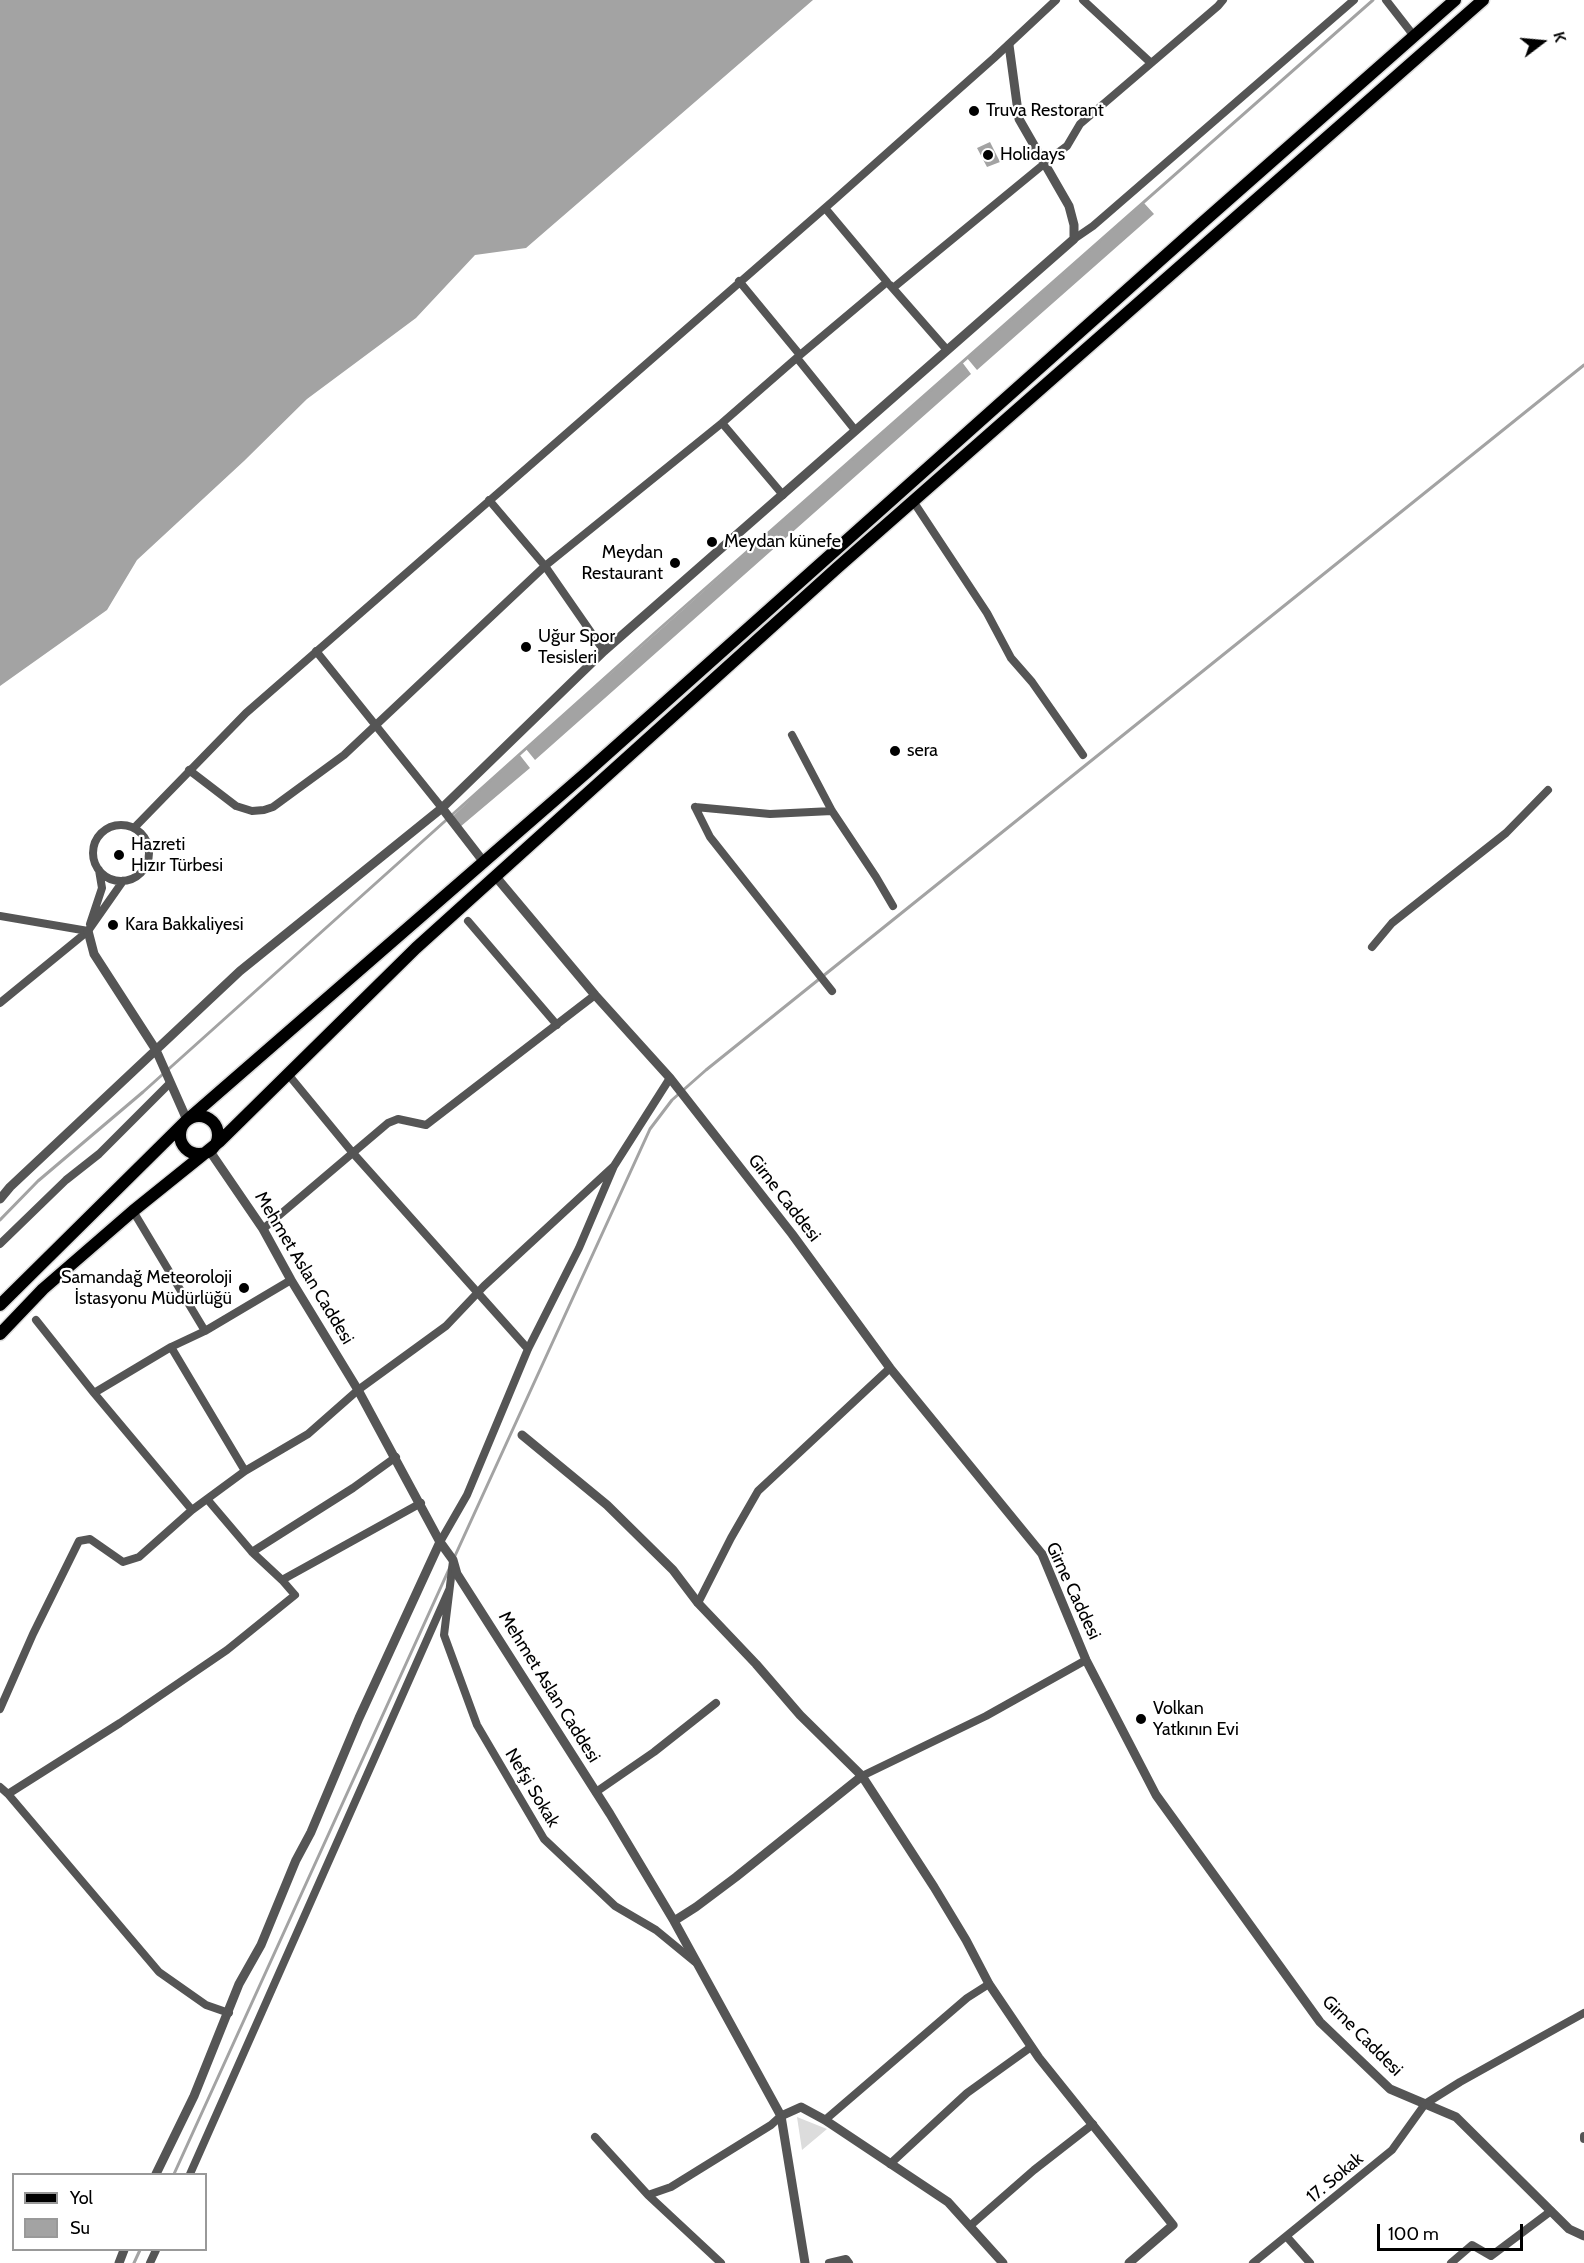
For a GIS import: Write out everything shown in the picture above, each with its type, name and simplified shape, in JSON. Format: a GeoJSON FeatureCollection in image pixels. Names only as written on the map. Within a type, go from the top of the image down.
{"type":"FeatureCollection","features":[{"type":"Feature","properties":{"kind":"main road"},"geometry":{"type":"LineString","coordinates":[[0,1305],[187,1120],[595,765],[1455,0]]}},
{"type":"Feature","properties":{"kind":"main road"},"geometry":{"type":"LineString","coordinates":[[0,1334],[43,1289],[133,1211],[214,1146],[218,1135],[210,1119],[198,1116],[187,1120],[180,1129],[183,1146],[198,1154],[209,1150],[287,1073],[416,948],[913,501],[1484,0]]}},
{"type":"Feature","properties":{"kind":"street"},"geometry":{"type":"LineString","coordinates":[[134,828],[246,713],[825,208],[1009,45],[1056,0]]}},
{"type":"Feature","properties":{"kind":"street"},"geometry":{"type":"LineString","coordinates":[[1083,0],[1151,63]]}},
{"type":"Feature","properties":{"kind":"street"},"geometry":{"type":"LineString","coordinates":[[189,770],[236,806],[252,811],[264,810],[273,807],[344,755],[545,566],[722,423],[798,356],[1067,146],[1080,124],[1223,0]]}},
{"type":"Feature","properties":{"kind":"street"},"geometry":{"type":"LineString","coordinates":[[0,1199],[10,1187],[240,971],[442,808],[604,651],[1074,238],[1093,226],[1354,0]]}},
{"type":"Feature","properties":{"kind":"street"},"geometry":{"type":"LineString","coordinates":[[1386,0],[1414,36]]}},
{"type":"Feature","properties":{"kind":"street"},"geometry":{"type":"LineString","coordinates":[[1009,45],[1019,119],[1069,206],[1074,225],[1074,238]]}},
{"type":"Feature","properties":{"kind":"street"},"geometry":{"type":"LineString","coordinates":[[825,208],[947,350]]}},
{"type":"Feature","properties":{"kind":"street"},"geometry":{"type":"LineString","coordinates":[[739,281],[855,430]]}},
{"type":"Feature","properties":{"kind":"street"},"geometry":{"type":"LineString","coordinates":[[722,423],[783,495]]}},
{"type":"Feature","properties":{"kind":"street"},"geometry":{"type":"LineString","coordinates":[[489,500],[545,566],[604,651]]}},
{"type":"Feature","properties":{"kind":"street"},"geometry":{"type":"LineString","coordinates":[[913,501],[987,613],[1011,658],[1032,682],[1083,755]]}},
{"type":"Feature","properties":{"kind":"street"},"geometry":{"type":"LineString","coordinates":[[316,651],[483,861]]}},
{"type":"Feature","properties":{"kind":"street"},"geometry":{"type":"LineString","coordinates":[[792,735],[832,811],[876,877],[892,906]]}},
{"type":"Feature","properties":{"kind":"street"},"geometry":{"type":"LineString","coordinates":[[1371,947],[1392,923],[1506,833],[1548,790]]}},
{"type":"Feature","properties":{"kind":"street"},"geometry":{"type":"LineString","coordinates":[[832,811],[770,814],[695,807],[710,837],[832,991]]}},
{"type":"Feature","properties":{"kind":"street"},"geometry":{"type":"LineString","coordinates":[[0,1003],[88,931],[123,881],[140,874],[149,859],[147,841],[134,828],[116,825],[100,835],[95,843],[94,862],[106,877],[123,881]]}},
{"type":"Feature","properties":{"kind":"street"},"geometry":{"type":"LineString","coordinates":[[99,870],[102,888],[88,931],[94,954],[156,1050],[187,1120]]}},
{"type":"Feature","properties":{"kind":"street","name":"Girne Caddesi"},"geometry":{"type":"LineString","coordinates":[[496,877],[595,995],[670,1078],[792,1234],[890,1368],[1042,1554],[1086,1660],[1156,1795],[1320,2022],[1390,2089],[1456,2117],[1569,2229],[1584,2236]]}},
{"type":"Feature","properties":{"kind":"street"},"geometry":{"type":"LineString","coordinates":[[0,916],[88,931]]}},
{"type":"Feature","properties":{"kind":"street"},"geometry":{"type":"LineString","coordinates":[[468,921],[557,1025]]}},
{"type":"Feature","properties":{"kind":"street"},"geometry":{"type":"LineString","coordinates":[[263,1229],[352,1152],[395,1119],[426,1125],[595,995]]}},
{"type":"Feature","properties":{"kind":"street"},"geometry":{"type":"LineString","coordinates":[[287,1073],[352,1152],[528,1349]]}},
{"type":"Feature","properties":{"kind":"street"},"geometry":{"type":"LineString","coordinates":[[157,2173],[194,2096],[239,1984],[261,1945],[359,1718],[440,1542],[467,1495],[528,1349],[579,1248],[614,1166],[670,1078]]}},
{"type":"Feature","properties":{"kind":"street"},"geometry":{"type":"LineString","coordinates":[[0,1244],[66,1180],[99,1154],[170,1083]]}},
{"type":"Feature","properties":{"kind":"street","name":"Mehmet Aslan Caddesi"},"geometry":{"type":"LineString","coordinates":[[209,1150],[263,1229],[291,1280],[358,1390],[440,1542],[453,1560],[457,1574],[596,1792],[674,1921],[781,2116],[805,2263]]}},
{"type":"Feature","properties":{"kind":"street"},"geometry":{"type":"LineString","coordinates":[[0,1709],[33,1634],[79,1541],[90,1539],[123,1562],[139,1557],[192,1510],[244,1471],[309,1434],[358,1390],[446,1326],[477,1293],[614,1166]]}},
{"type":"Feature","properties":{"kind":"street"},"geometry":{"type":"LineString","coordinates":[[133,1211],[205,1331]]}},
{"type":"Feature","properties":{"kind":"street"},"geometry":{"type":"LineString","coordinates":[[94,1393],[291,1280]]}},
{"type":"Feature","properties":{"kind":"street"},"geometry":{"type":"LineString","coordinates":[[36,1320],[192,1510]]}},
{"type":"Feature","properties":{"kind":"street"},"geometry":{"type":"LineString","coordinates":[[171,1347],[244,1471]]}},
{"type":"Feature","properties":{"kind":"street"},"geometry":{"type":"LineString","coordinates":[[698,1603],[730,1538],[758,1491],[890,1368]]}},
{"type":"Feature","properties":{"kind":"street"},"geometry":{"type":"LineString","coordinates":[[522,1435],[607,1505],[673,1570],[698,1603],[756,1664],[800,1715],[862,1776],[934,1887],[989,1984],[1031,2047],[1173,2225],[1129,2263]]}},
{"type":"Feature","properties":{"kind":"street"},"geometry":{"type":"LineString","coordinates":[[252,1552],[353,1488],[396,1457]]}},
{"type":"Feature","properties":{"kind":"street"},"geometry":{"type":"LineString","coordinates":[[8,1794],[120,1723],[227,1650],[295,1595],[252,1552],[207,1499]]}},
{"type":"Feature","properties":{"kind":"street"},"geometry":{"type":"LineString","coordinates":[[282,1580],[421,1503]]}},
{"type":"Feature","properties":{"kind":"street","name":"Nefşi Sokak"},"geometry":{"type":"LineString","coordinates":[[453,1560],[444,1635],[477,1725],[544,1839],[615,1906],[656,1930],[700,1967]]}},
{"type":"Feature","properties":{"kind":"street"},"geometry":{"type":"LineString","coordinates":[[190,2173],[449,1590]]}},
{"type":"Feature","properties":{"kind":"street"},"geometry":{"type":"LineString","coordinates":[[674,1921],[736,1877],[862,1776],[986,1716],[1086,1660]]}},
{"type":"Feature","properties":{"kind":"street"},"geometry":{"type":"LineString","coordinates":[[596,1792],[654,1752],[716,1703]]}},
{"type":"Feature","properties":{"kind":"street"},"geometry":{"type":"LineString","coordinates":[[0,1787],[159,1972],[206,2005],[229,2013]]}},
{"type":"Feature","properties":{"kind":"street"},"geometry":{"type":"LineString","coordinates":[[825,2120],[968,1998],[989,1984]]}},
{"type":"Feature","properties":{"kind":"street"},"geometry":{"type":"LineString","coordinates":[[1425,2104],[1584,2013]]}},
{"type":"Feature","properties":{"kind":"street"},"geometry":{"type":"LineString","coordinates":[[890,2164],[967,2093],[1031,2047]]}},
{"type":"Feature","properties":{"kind":"street","name":"17. Sokak"},"geometry":{"type":"LineString","coordinates":[[1253,2263],[1392,2150],[1425,2104]]}},
{"type":"Feature","properties":{"kind":"street"},"geometry":{"type":"LineString","coordinates":[[648,2195],[670,2187],[771,2125],[781,2116],[801,2107],[825,2120],[948,2202],[1004,2263]]}},
{"type":"Feature","properties":{"kind":"street"},"geometry":{"type":"LineString","coordinates":[[971,2225],[1034,2170],[1093,2124]]}},
{"type":"Feature","properties":{"kind":"street"},"geometry":{"type":"LineString","coordinates":[[595,2137],[648,2195],[722,2263]]}},
{"type":"Feature","properties":{"kind":"street"},"geometry":{"type":"LineString","coordinates":[[1451,2263],[1472,2245],[1493,2260],[1551,2211]]}},
{"type":"Feature","properties":{"kind":"street"},"geometry":{"type":"LineString","coordinates":[[1287,2237],[1310,2263]]}},
{"type":"Feature","properties":{"kind":"street"},"geometry":{"type":"LineString","coordinates":[[829,2263],[846,2259],[849,2263]]}},
{"type":"Feature","properties":{"kind":"shaded area"},"geometry":{"type":"Polygon","coordinates":[[[797,2117],[827,2129],[802,2150],[797,2117]]]}},
{"type":"Feature","properties":{"kind":"water"},"geometry":{"type":"Polygon","coordinates":[[[0,0],[813,0],[526,248],[475,255],[416,318],[307,399],[137,560],[107,610],[0,686],[0,0]]]}},
{"type":"Feature","properties":{"kind":"water","name":"Holidays"},"geometry":{"type":"Polygon","coordinates":[[[990,142],[1000,162],[987,167],[977,148],[990,142]]]}},
{"type":"Feature","properties":{"kind":"water"},"geometry":{"type":"Polygon","coordinates":[[[1144,203],[1154,214],[977,370],[967,358],[1144,203]]]}},
{"type":"Feature","properties":{"kind":"water"},"geometry":{"type":"Polygon","coordinates":[[[962,362],[971,374],[535,760],[526,749],[962,362]]]}},
{"type":"Feature","properties":{"kind":"water"},"geometry":{"type":"Polygon","coordinates":[[[519,754],[530,768],[460,827],[452,817],[519,754]]]}},
{"type":"Feature","properties":{"kind":"waterway"},"geometry":{"type":"LineString","coordinates":[[0,1220],[38,1181],[143,1092],[657,631],[1373,0]]}},
{"type":"Feature","properties":{"kind":"waterway"},"geometry":{"type":"LineString","coordinates":[[454,1558],[650,1129],[672,1100],[706,1070],[1584,365]]}},
{"type":"Feature","properties":{"kind":"waterway"},"geometry":{"type":"LineString","coordinates":[[174,2173],[450,1567]]}},
{"type":"Feature","properties":{"kind":"waterway"},"geometry":{"type":"LineString","coordinates":[[134,2263],[140,2251]]}},
{"type":"Feature","properties":{"kind":"place","name":"Truva Restorant"},"geometry":{"type":"Point","coordinates":[974,111]}},
{"type":"Feature","properties":{"kind":"place","name":"Holidays"},"geometry":{"type":"Point","coordinates":[988,155]}},
{"type":"Feature","properties":{"kind":"place","name":"Meydan künefe"},"geometry":{"type":"Point","coordinates":[712,542]}},
{"type":"Feature","properties":{"kind":"place","name":"Meydan Restaurant"},"geometry":{"type":"Point","coordinates":[675,563]}},
{"type":"Feature","properties":{"kind":"place","name":"Uğur Spor Tesisleri"},"geometry":{"type":"Point","coordinates":[526,647]}},
{"type":"Feature","properties":{"kind":"place","name":"sera"},"geometry":{"type":"Point","coordinates":[895,751]}},
{"type":"Feature","properties":{"kind":"place","name":"Hazreti Hızır Türbesi"},"geometry":{"type":"Point","coordinates":[119,855]}},
{"type":"Feature","properties":{"kind":"place","name":"Kara Bakkaliyesi"},"geometry":{"type":"Point","coordinates":[113,925]}},
{"type":"Feature","properties":{"kind":"place","name":"Samandağ Meteoroloji İstasyonu Müdürlüğü"},"geometry":{"type":"Point","coordinates":[244,1288]}},
{"type":"Feature","properties":{"kind":"place","name":"Volkan Yatkının Evi"},"geometry":{"type":"Point","coordinates":[1141,1719]}}]}
